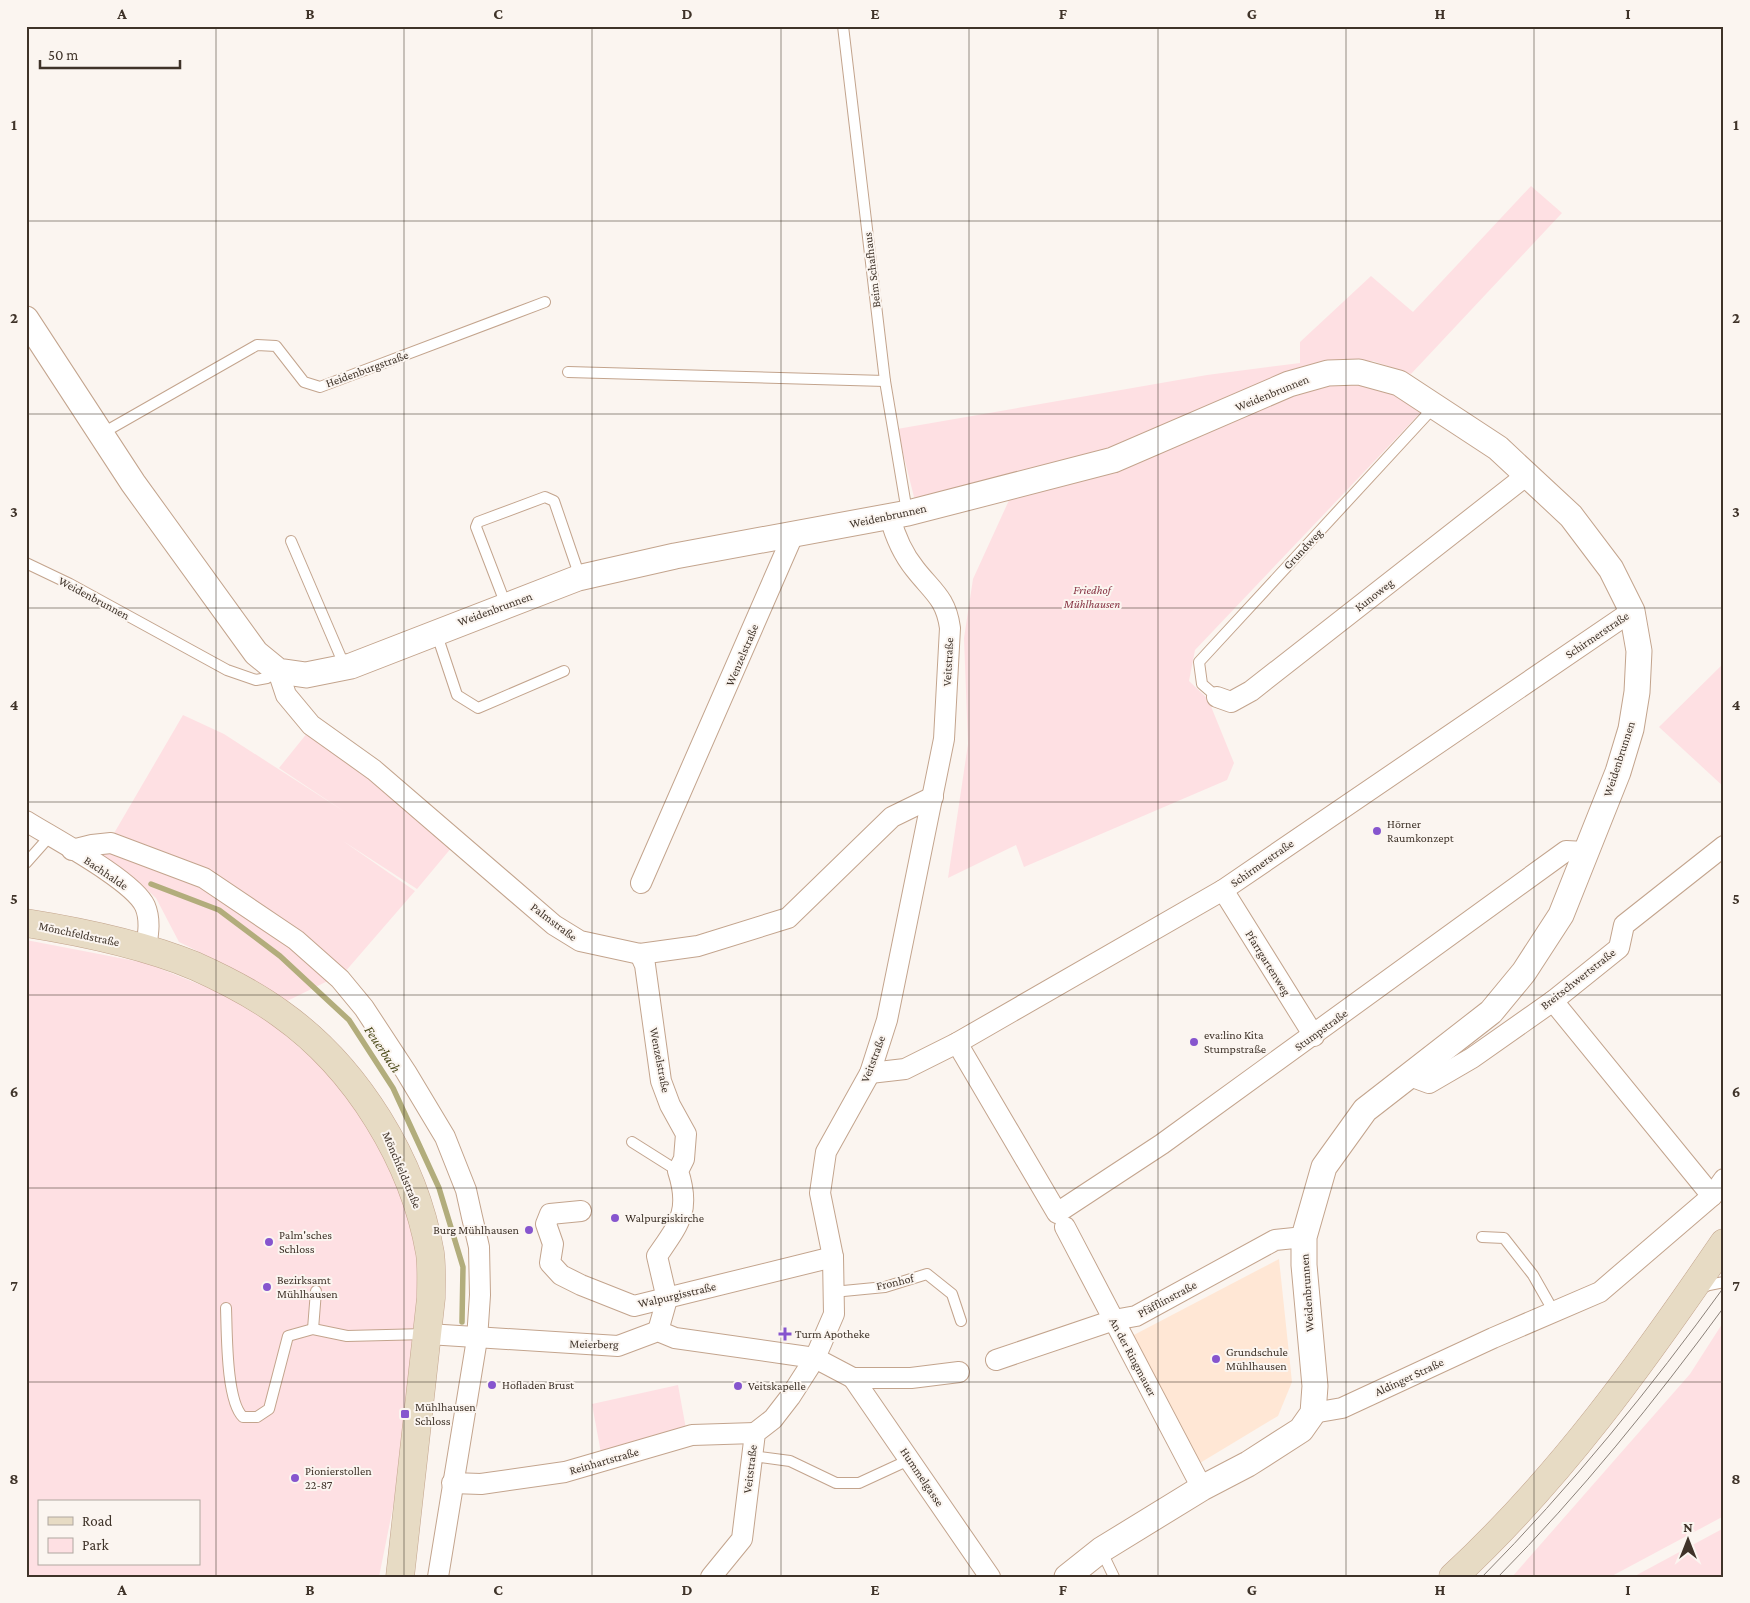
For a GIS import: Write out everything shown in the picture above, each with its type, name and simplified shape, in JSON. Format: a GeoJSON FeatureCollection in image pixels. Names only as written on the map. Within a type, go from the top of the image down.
{"type":"FeatureCollection","features":[{"type":"Feature","properties":{"kind":"main road","name":"Mönchfeldstraße"},"geometry":{"type":"LineString","coordinates":[[26,923],[146,948],[194,966],[232,984],[281,1014],[319,1046],[353,1084],[385,1128],[409,1181],[423,1220],[430,1255],[431,1298],[428,1334],[400,1577]]}},
{"type":"Feature","properties":{"kind":"main road"},"geometry":{"type":"LineString","coordinates":[[1453,1577],[1480,1552],[1576,1447],[1690,1295],[1724,1243]]}},
{"type":"Feature","properties":{"kind":"street"},"geometry":{"type":"LineString","coordinates":[[26,319],[134,483],[256,653],[278,671]]}},
{"type":"Feature","properties":{"kind":"street","name":"Weidenbrunnen"},"geometry":{"type":"LineString","coordinates":[[278,671],[306,675],[345,667],[580,578],[674,556],[899,515],[1113,460],[1289,384],[1328,373],[1359,372],[1399,383],[1498,448],[1571,516],[1610,569],[1632,611],[1639,651],[1637,692],[1631,729],[1618,772],[1561,915],[1524,972],[1491,1012],[1364,1110],[1324,1167],[1304,1237],[1304,1265],[1315,1386],[1313,1413]]}},
{"type":"Feature","properties":{"kind":"street","name":"Kunoweg"},"geometry":{"type":"LineString","coordinates":[[1217,697],[1231,702],[1250,691],[1527,475]]}},
{"type":"Feature","properties":{"kind":"street","name":"Veitstraße"},"geometry":{"type":"LineString","coordinates":[[711,1577],[742,1539],[755,1433],[773,1419],[815,1358],[834,1314],[833,1257],[820,1193],[826,1152],[870,1073],[887,1020],[944,739],[950,628],[947,610],[936,591],[914,569],[898,544],[899,515]]}},
{"type":"Feature","properties":{"kind":"street","name":"Wenzelstraße"},"geometry":{"type":"LineString","coordinates":[[641,883],[794,535]]}},
{"type":"Feature","properties":{"kind":"street","name":"Schirmerstraße"},"geometry":{"type":"LineString","coordinates":[[870,1073],[905,1069],[957,1044],[1222,890],[1632,611]]}},
{"type":"Feature","properties":{"kind":"street","name":"Palmstraße"},"geometry":{"type":"LineString","coordinates":[[278,671],[286,695],[311,725],[374,770],[554,924],[580,941],[640,954],[698,946],[788,918],[892,816],[933,797]]}},
{"type":"Feature","properties":{"kind":"street","name":"Bachhalde"},"geometry":{"type":"LineString","coordinates":[[26,821],[116,878],[134,892],[145,906],[150,927],[146,948]]}},
{"type":"Feature","properties":{"kind":"street"},"geometry":{"type":"LineString","coordinates":[[72,850],[112,843],[204,878],[296,940],[340,979],[364,1008],[406,1072],[445,1137],[466,1190],[479,1247],[480,1295],[477,1339],[438,1577]]}},
{"type":"Feature","properties":{"kind":"street","name":"Breitschwertstraße"},"geometry":{"type":"LineString","coordinates":[[1410,1076],[1429,1083],[1472,1058],[1553,1001],[1618,948],[1624,926],[1724,846]]}},
{"type":"Feature","properties":{"kind":"street","name":"Stumpstraße"},"geometry":{"type":"LineString","coordinates":[[1061,1220],[1162,1144],[1314,1036],[1566,851],[1585,852]]}},
{"type":"Feature","properties":{"kind":"street","name":"Pfarrgartenweg"},"geometry":{"type":"LineString","coordinates":[[1222,890],[1314,1036]]}},
{"type":"Feature","properties":{"kind":"street","name":"Wenzelstraße"},"geometry":{"type":"LineString","coordinates":[[640,954],[645,965],[661,1080],[670,1106],[686,1134],[684,1159],[678,1171],[682,1182],[685,1208],[678,1225],[657,1256],[667,1299],[658,1331]]}},
{"type":"Feature","properties":{"kind":"street"},"geometry":{"type":"LineString","coordinates":[[1553,1001],[1712,1196]]}},
{"type":"Feature","properties":{"kind":"street","name":"An der Ringmauer"},"geometry":{"type":"LineString","coordinates":[[957,1044],[1061,1220],[1202,1488]]}},
{"type":"Feature","properties":{"kind":"street","name":"Aldinger Straße"},"geometry":{"type":"LineString","coordinates":[[1313,1413],[1342,1408],[1600,1292],[1712,1196],[1724,1179]]}},
{"type":"Feature","properties":{"kind":"street","name":"Walpurgisstraße"},"geometry":{"type":"LineString","coordinates":[[581,1211],[550,1214],[546,1224],[553,1244],[550,1263],[561,1274],[581,1285],[634,1306],[833,1257]]}},
{"type":"Feature","properties":{"kind":"street","name":"Pfäfflinstraße"},"geometry":{"type":"LineString","coordinates":[[996,1360],[1114,1320],[1136,1316],[1275,1240],[1291,1236],[1304,1237]]}},
{"type":"Feature","properties":{"kind":"street"},"geometry":{"type":"LineString","coordinates":[[658,1331],[675,1338],[815,1358],[853,1378],[911,1378],[959,1372]]}},
{"type":"Feature","properties":{"kind":"street","name":"Meierberg"},"geometry":{"type":"LineString","coordinates":[[428,1334],[477,1339],[618,1346],[658,1331]]}},
{"type":"Feature","properties":{"kind":"street","name":"Hummelgasse"},"geometry":{"type":"LineString","coordinates":[[853,1378],[911,1459],[990,1577]]}},
{"type":"Feature","properties":{"kind":"street"},"geometry":{"type":"LineString","coordinates":[[1067,1577],[1101,1550],[1202,1488],[1248,1464],[1301,1430],[1313,1413]]}},
{"type":"Feature","properties":{"kind":"street","name":"Reinhartstraße"},"geometry":{"type":"LineString","coordinates":[[452,1483],[481,1484],[565,1472],[692,1435],[755,1433]]}},
{"type":"Feature","properties":{"kind":"lane","name":"Beim Schafhaus"},"geometry":{"type":"LineString","coordinates":[[844,26],[899,515]]}},
{"type":"Feature","properties":{"kind":"lane","name":"Heidenburgstraße"},"geometry":{"type":"LineString","coordinates":[[101,434],[257,345],[276,346],[304,382],[320,386],[545,302]]}},
{"type":"Feature","properties":{"kind":"lane"},"geometry":{"type":"LineString","coordinates":[[568,372],[885,381]]}},
{"type":"Feature","properties":{"kind":"lane","name":"Grundweg"},"geometry":{"type":"LineString","coordinates":[[1217,697],[1202,684],[1199,662],[1436,406]]}},
{"type":"Feature","properties":{"kind":"lane"},"geometry":{"type":"LineString","coordinates":[[506,605],[476,527],[478,522],[537,500],[546,497],[554,501],[580,578]]}},
{"type":"Feature","properties":{"kind":"lane"},"geometry":{"type":"LineString","coordinates":[[291,541],[345,667]]}},
{"type":"Feature","properties":{"kind":"lane","name":"Weidenbrunnen"},"geometry":{"type":"LineString","coordinates":[[26,564],[70,584],[227,670],[256,680],[268,678],[278,671]]}},
{"type":"Feature","properties":{"kind":"lane"},"geometry":{"type":"LineString","coordinates":[[436,631],[457,695],[478,708],[564,671]]}},
{"type":"Feature","properties":{"kind":"lane"},"geometry":{"type":"LineString","coordinates":[[26,863],[50,836]]}},
{"type":"Feature","properties":{"kind":"lane"},"geometry":{"type":"LineString","coordinates":[[632,1142],[678,1171]]}},
{"type":"Feature","properties":{"kind":"lane"},"geometry":{"type":"LineString","coordinates":[[1482,1236],[1504,1238],[1533,1275],[1554,1312]]}},
{"type":"Feature","properties":{"kind":"lane","name":"Fronhof"},"geometry":{"type":"LineString","coordinates":[[833,1292],[885,1287],[928,1274],[952,1294],[961,1321]]}},
{"type":"Feature","properties":{"kind":"lane"},"geometry":{"type":"LineString","coordinates":[[1690,1295],[1708,1285],[1724,1282]]}},
{"type":"Feature","properties":{"kind":"lane"},"geometry":{"type":"LineString","coordinates":[[313,1329],[316,1291]]}},
{"type":"Feature","properties":{"kind":"lane"},"geometry":{"type":"LineString","coordinates":[[226,1308],[230,1381],[236,1406],[243,1417],[256,1417],[269,1409],[288,1336],[313,1329],[347,1336],[428,1334]]}},
{"type":"Feature","properties":{"kind":"lane"},"geometry":{"type":"LineString","coordinates":[[752,1456],[790,1461],[836,1483],[859,1483],[911,1459]]}},
{"type":"Feature","properties":{"kind":"lane"},"geometry":{"type":"LineString","coordinates":[[1101,1550],[1114,1577]]}},
{"type":"Feature","properties":{"kind":"shaded area","name":"Grundschule Mühlhausen"},"geometry":{"type":"Polygon","coordinates":[[[1279,1259],[1292,1382],[1278,1416],[1195,1466],[1130,1337],[1279,1259]]]}},
{"type":"Feature","properties":{"kind":"green space"},"geometry":{"type":"Polygon","coordinates":[[[1531,186],[1562,213],[1411,374],[1373,361],[1312,364],[1129,445],[915,501],[897,429],[1207,375],[1300,363],[1300,342],[1371,276],[1413,312],[1531,186]]]}},
{"type":"Feature","properties":{"kind":"green space","name":"Friedhof Mühlhausen"},"geometry":{"type":"Polygon","coordinates":[[[1358,383],[1392,392],[1422,411],[1195,650],[1189,681],[1208,699],[1234,763],[1227,780],[1024,867],[1016,845],[948,878],[968,744],[964,638],[973,579],[1010,498],[1310,384],[1358,383]]]}},
{"type":"Feature","properties":{"kind":"green space"},"geometry":{"type":"Polygon","coordinates":[[[1724,663],[1724,787],[1659,727],[1724,663]]]}},
{"type":"Feature","properties":{"kind":"green space"},"geometry":{"type":"Polygon","coordinates":[[[183,715],[224,734],[345,812],[279,768],[308,732],[370,776],[452,847],[417,889],[343,841],[415,891],[344,973],[285,1002],[230,967],[179,942],[156,898],[140,883],[98,853],[113,835],[183,715]]]}},
{"type":"Feature","properties":{"kind":"green space"},"geometry":{"type":"Polygon","coordinates":[[[26,940],[146,963],[221,993],[275,1026],[327,1072],[372,1133],[403,1199],[420,1256],[416,1336],[408,1377],[397,1487],[379,1577],[26,1577],[26,940]]]}},
{"type":"Feature","properties":{"kind":"green space"},"geometry":{"type":"Polygon","coordinates":[[[1724,1321],[1724,1516],[1610,1577],[1512,1577],[1690,1374],[1724,1321]]]}},
{"type":"Feature","properties":{"kind":"green space"},"geometry":{"type":"Polygon","coordinates":[[[678,1385],[686,1429],[601,1453],[592,1404],[678,1385]]]}},
{"type":"Feature","properties":{"kind":"green space"},"geometry":{"type":"Polygon","coordinates":[[[1724,1528],[1722,1577],[1633,1577],[1724,1528]]]}},
{"type":"Feature","properties":{"kind":"waterway","name":"Feuerbach"},"geometry":{"type":"LineString","coordinates":[[151,884],[219,910],[280,956],[349,1020],[393,1088],[439,1188],[463,1267],[462,1322]]}},
{"type":"Feature","properties":{"kind":"tram line"},"geometry":{"type":"LineString","coordinates":[[1482,1577],[1578,1473],[1638,1400],[1724,1287]]}},
{"type":"Feature","properties":{"kind":"tram line"},"geometry":{"type":"LineString","coordinates":[[1498,1577],[1558,1513],[1616,1446],[1724,1307]]}},
{"type":"Feature","properties":{"kind":"place","name":"Hörner Raumkonzept"},"geometry":{"type":"Point","coordinates":[1377,831]}},
{"type":"Feature","properties":{"kind":"place","name":"eva:lino Kita Stumpstraße"},"geometry":{"type":"Point","coordinates":[1194,1042]}},
{"type":"Feature","properties":{"kind":"place","name":"Walpurgiskirche"},"geometry":{"type":"Point","coordinates":[615,1218]}},
{"type":"Feature","properties":{"kind":"place","name":"Burg Mühlhausen"},"geometry":{"type":"Point","coordinates":[529,1230]}},
{"type":"Feature","properties":{"kind":"place","name":"Palm'sches Schloss"},"geometry":{"type":"Point","coordinates":[269,1242]}},
{"type":"Feature","properties":{"kind":"place","name":"Bezirksamt Mühlhausen"},"geometry":{"type":"Point","coordinates":[267,1287]}},
{"type":"Feature","properties":{"kind":"place","name":"Turm Apotheke"},"geometry":{"type":"Point","coordinates":[785,1334]}},
{"type":"Feature","properties":{"kind":"place","name":"Grundschule Mühlhausen"},"geometry":{"type":"Point","coordinates":[1216,1359]}},
{"type":"Feature","properties":{"kind":"place","name":"Hofladen Brust"},"geometry":{"type":"Point","coordinates":[492,1385]}},
{"type":"Feature","properties":{"kind":"place","name":"Veitskapelle"},"geometry":{"type":"Point","coordinates":[738,1386]}},
{"type":"Feature","properties":{"kind":"place","name":"Mühlhausen Schloss"},"geometry":{"type":"Point","coordinates":[405,1414]}},
{"type":"Feature","properties":{"kind":"place","name":"Pionierstollen 22-87"},"geometry":{"type":"Point","coordinates":[295,1478]}}]}
